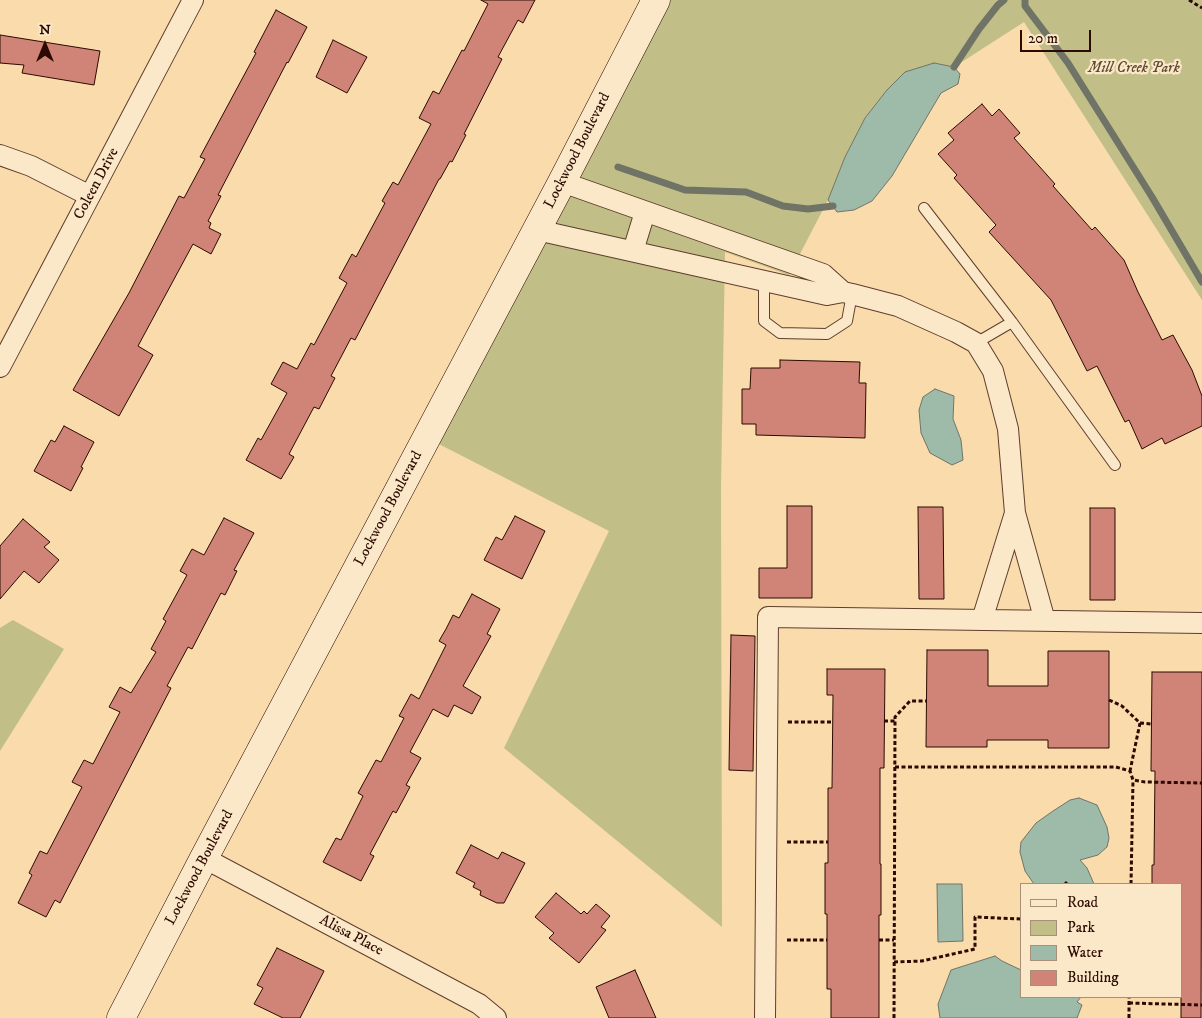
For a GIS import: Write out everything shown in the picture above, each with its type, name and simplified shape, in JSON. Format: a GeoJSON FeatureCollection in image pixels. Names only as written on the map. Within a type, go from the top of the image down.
{"type":"FeatureCollection","features":[{"type":"Feature","properties":{"kind":"main road","name":"Lockwood Boulevard"},"geometry":{"type":"LineString","coordinates":[[121,1018],[537,230],[656,0]]}},
{"type":"Feature","properties":{"kind":"street","name":"Coleen Drive"},"geometry":{"type":"LineString","coordinates":[[0,367],[194,0]]}},
{"type":"Feature","properties":{"kind":"street"},"geometry":{"type":"LineString","coordinates":[[0,155],[31,166],[90,196]]}},
{"type":"Feature","properties":{"kind":"street"},"geometry":{"type":"LineString","coordinates":[[562,182],[823,274],[848,292],[898,306],[976,343],[993,371],[1008,429],[1015,513],[1045,621]]}},
{"type":"Feature","properties":{"kind":"street"},"geometry":{"type":"LineString","coordinates":[[633,251],[645,212]]}},
{"type":"Feature","properties":{"kind":"street"},"geometry":{"type":"LineString","coordinates":[[537,230],[827,295],[848,292]]}},
{"type":"Feature","properties":{"kind":"street"},"geometry":{"type":"LineString","coordinates":[[982,620],[1015,513]]}},
{"type":"Feature","properties":{"kind":"street"},"geometry":{"type":"LineString","coordinates":[[765,1018],[768,617],[1202,623]]}},
{"type":"Feature","properties":{"kind":"street","name":"Alissa Place"},"geometry":{"type":"LineString","coordinates":[[204,858],[479,1004],[496,1018]]}},
{"type":"Feature","properties":{"kind":"lane"},"geometry":{"type":"LineString","coordinates":[[924,208],[1012,322],[1115,465]]}},
{"type":"Feature","properties":{"kind":"lane"},"geometry":{"type":"LineString","coordinates":[[764,281],[764,321],[780,332],[827,334],[847,321],[848,292]]}},
{"type":"Feature","properties":{"kind":"lane"},"geometry":{"type":"LineString","coordinates":[[976,343],[1012,322]]}},
{"type":"Feature","properties":{"kind":"path"},"geometry":{"type":"LineString","coordinates":[[1189,0],[1202,8]]}},
{"type":"Feature","properties":{"kind":"path"},"geometry":{"type":"LineString","coordinates":[[1109,700],[1122,706],[1140,723],[1151,724]]}},
{"type":"Feature","properties":{"kind":"path"},"geometry":{"type":"LineString","coordinates":[[894,1018],[895,717],[910,701],[927,701]]}},
{"type":"Feature","properties":{"kind":"path"},"geometry":{"type":"LineString","coordinates":[[884,721],[895,721]]}},
{"type":"Feature","properties":{"kind":"path"},"geometry":{"type":"LineString","coordinates":[[768,722],[833,722]]}},
{"type":"Feature","properties":{"kind":"path"},"geometry":{"type":"LineString","coordinates":[[1131,883],[1133,780],[1130,771],[1140,723]]}},
{"type":"Feature","properties":{"kind":"path"},"geometry":{"type":"LineString","coordinates":[[895,767],[1116,767],[1130,771]]}},
{"type":"Feature","properties":{"kind":"path"},"geometry":{"type":"LineString","coordinates":[[1133,780],[1202,783]]}},
{"type":"Feature","properties":{"kind":"path"},"geometry":{"type":"LineString","coordinates":[[767,842],[828,842]]}},
{"type":"Feature","properties":{"kind":"path"},"geometry":{"type":"LineString","coordinates":[[894,962],[922,962],[975,949],[975,917],[1020,919]]}},
{"type":"Feature","properties":{"kind":"path"},"geometry":{"type":"LineString","coordinates":[[766,940],[827,940]]}},
{"type":"Feature","properties":{"kind":"path"},"geometry":{"type":"LineString","coordinates":[[879,940],[894,940]]}},
{"type":"Feature","properties":{"kind":"path"},"geometry":{"type":"LineString","coordinates":[[1129,998],[1129,1018]]}},
{"type":"Feature","properties":{"kind":"path"},"geometry":{"type":"LineString","coordinates":[[1129,1003],[1202,1004]]}},
{"type":"Feature","properties":{"kind":"green space","name":"Mill Creek Park"},"geometry":{"type":"Polygon","coordinates":[[[656,0],[1202,0],[1202,300],[1024,22],[954,67],[934,63],[887,90],[865,118],[845,157],[828,200],[789,275],[725,252],[721,487],[722,927],[504,748],[609,531],[427,438],[656,0]]]}},
{"type":"Feature","properties":{"kind":"green space"},"geometry":{"type":"Polygon","coordinates":[[[13,620],[64,649],[0,751],[0,628],[13,620]]]}},
{"type":"Feature","properties":{"kind":"water"},"geometry":{"type":"Polygon","coordinates":[[[934,63],[954,67],[960,74],[958,84],[941,93],[892,176],[872,201],[854,210],[837,212],[828,200],[845,157],[865,118],[887,90],[905,72],[934,63]]]}},
{"type":"Feature","properties":{"kind":"water"},"geometry":{"type":"Polygon","coordinates":[[[935,389],[954,396],[953,419],[961,440],[963,460],[952,465],[930,453],[921,433],[919,410],[923,397],[935,389]]]}},
{"type":"Feature","properties":{"kind":"water"},"geometry":{"type":"Polygon","coordinates":[[[1079,798],[1097,805],[1107,827],[1109,838],[1107,847],[1098,855],[1080,860],[1087,868],[1094,883],[1033,883],[1025,871],[1020,852],[1021,842],[1036,823],[1070,800],[1079,798]]]}},
{"type":"Feature","properties":{"kind":"water"},"geometry":{"type":"Polygon","coordinates":[[[937,884],[962,884],[963,941],[938,942],[937,884]]]}},
{"type":"Feature","properties":{"kind":"water"},"geometry":{"type":"Polygon","coordinates":[[[995,956],[1020,970],[1020,998],[1080,998],[1077,1002],[1082,1005],[1077,1018],[940,1018],[938,1004],[951,970],[995,956]]]}},
{"type":"Feature","properties":{"kind":"building"},"geometry":{"type":"Polygon","coordinates":[[[481,0],[535,0],[523,23],[518,20],[498,57],[502,59],[464,134],[466,135],[452,162],[450,161],[439,179],[355,340],[351,338],[331,376],[335,378],[319,409],[314,407],[289,454],[294,457],[281,479],[246,460],[258,438],[261,440],[287,393],[271,384],[283,362],[297,369],[311,343],[314,345],[347,283],[339,278],[352,254],[356,257],[385,203],[382,201],[393,182],[398,185],[431,124],[419,118],[433,91],[439,94],[462,50],[464,51],[488,4],[481,0]]]}},
{"type":"Feature","properties":{"kind":"building"},"geometry":{"type":"Polygon","coordinates":[[[276,10],[307,27],[218,195],[221,196],[208,221],[211,223],[209,228],[221,234],[211,254],[193,244],[138,346],[153,355],[119,416],[73,390],[129,293],[179,196],[184,198],[205,159],[200,157],[256,53],[254,52],[276,10]]]}},
{"type":"Feature","properties":{"kind":"building"},"geometry":{"type":"Polygon","coordinates":[[[0,35],[100,51],[94,85],[22,73],[24,65],[0,63],[0,35]]]}},
{"type":"Feature","properties":{"kind":"building"},"geometry":{"type":"Polygon","coordinates":[[[333,40],[367,57],[347,93],[316,77],[333,40]]]}},
{"type":"Feature","properties":{"kind":"building"},"geometry":{"type":"Polygon","coordinates":[[[982,104],[992,116],[999,109],[1020,133],[1014,138],[1055,184],[1053,186],[1092,230],[1095,227],[1124,260],[1162,340],[1173,335],[1192,370],[1202,396],[1202,426],[1165,444],[1162,438],[1142,449],[1129,420],[1125,422],[1097,366],[1087,371],[1051,300],[989,232],[996,225],[954,178],[957,175],[938,154],[954,140],[948,133],[982,104]]]}},
{"type":"Feature","properties":{"kind":"building"},"geometry":{"type":"Polygon","coordinates":[[[780,360],[860,362],[859,383],[866,383],[865,438],[756,435],[756,424],[742,424],[742,389],[750,389],[751,368],[780,368],[780,360]]]}},
{"type":"Feature","properties":{"kind":"building"},"geometry":{"type":"Polygon","coordinates":[[[64,426],[94,442],[71,491],[34,471],[51,440],[55,442],[64,426]]]}},
{"type":"Feature","properties":{"kind":"building"},"geometry":{"type":"Polygon","coordinates":[[[787,506],[812,506],[812,598],[759,598],[759,568],[787,568],[787,506]]]}},
{"type":"Feature","properties":{"kind":"building"},"geometry":{"type":"Polygon","coordinates":[[[918,507],[943,507],[944,599],[919,599],[918,507]]]}},
{"type":"Feature","properties":{"kind":"building"},"geometry":{"type":"Polygon","coordinates":[[[1090,508],[1115,508],[1115,600],[1090,600],[1090,508]]]}},
{"type":"Feature","properties":{"kind":"building"},"geometry":{"type":"Polygon","coordinates":[[[515,516],[545,531],[522,579],[484,560],[496,537],[502,540],[515,516]]]}},
{"type":"Feature","properties":{"kind":"building"},"geometry":{"type":"Polygon","coordinates":[[[224,518],[254,533],[234,570],[237,571],[225,595],[221,593],[192,649],[188,647],[167,686],[171,688],[60,903],[55,900],[46,917],[18,903],[32,875],[29,873],[40,851],[47,854],[82,787],[72,782],[84,760],[93,764],[120,712],[109,707],[120,687],[131,693],[156,652],[151,649],[166,621],[163,619],[187,575],[180,571],[192,549],[204,555],[224,518]]]}},
{"type":"Feature","properties":{"kind":"building"},"geometry":{"type":"Polygon","coordinates":[[[23,519],[50,542],[44,547],[59,560],[39,583],[24,571],[0,599],[0,546],[23,519]]]}},
{"type":"Feature","properties":{"kind":"building"},"geometry":{"type":"Polygon","coordinates":[[[472,594],[500,609],[487,634],[491,636],[463,686],[481,697],[472,714],[454,705],[448,717],[433,709],[410,752],[421,758],[406,785],[410,787],[396,813],[393,811],[370,854],[374,856],[361,881],[323,862],[336,838],[341,840],[363,796],[358,793],[376,760],[381,762],[404,718],[399,716],[411,694],[419,699],[446,645],[439,641],[453,615],[459,618],[472,594]]]}},
{"type":"Feature","properties":{"kind":"building"},"geometry":{"type":"Polygon","coordinates":[[[731,635],[755,636],[753,771],[729,770],[731,635]]]}},
{"type":"Feature","properties":{"kind":"building"},"geometry":{"type":"Polygon","coordinates":[[[927,650],[988,650],[988,686],[1048,686],[1048,651],[1109,651],[1109,748],[1048,748],[1048,740],[987,740],[987,747],[926,747],[927,650]]]}},
{"type":"Feature","properties":{"kind":"building"},"geometry":{"type":"Polygon","coordinates":[[[827,669],[885,669],[884,768],[880,768],[881,915],[879,915],[879,1018],[831,1018],[831,989],[827,989],[825,863],[828,863],[828,788],[832,788],[833,695],[827,695],[827,669]]]}},
{"type":"Feature","properties":{"kind":"building"},"geometry":{"type":"Polygon","coordinates":[[[1152,672],[1202,672],[1201,1018],[1181,1018],[1182,883],[1152,883],[1152,865],[1154,865],[1155,771],[1151,771],[1152,672]]]}},
{"type":"Feature","properties":{"kind":"building"},"geometry":{"type":"Polygon","coordinates":[[[471,845],[498,859],[502,852],[525,863],[504,903],[497,903],[480,895],[481,891],[473,887],[475,883],[456,873],[471,845]]]}},
{"type":"Feature","properties":{"kind":"building"},"geometry":{"type":"Polygon","coordinates":[[[556,893],[581,914],[584,911],[587,914],[596,904],[610,916],[601,927],[606,930],[579,963],[549,938],[554,933],[535,917],[556,893]]]}},
{"type":"Feature","properties":{"kind":"building"},"geometry":{"type":"Polygon","coordinates":[[[277,948],[324,971],[300,1018],[283,1018],[254,1004],[263,988],[257,985],[277,948]]]}},
{"type":"Feature","properties":{"kind":"building"},"geometry":{"type":"Polygon","coordinates":[[[635,970],[656,1018],[609,1018],[596,987],[635,970]]]}},
{"type":"Feature","properties":{"kind":"waterway"},"geometry":{"type":"LineString","coordinates":[[954,67],[979,29],[1004,0]]}},
{"type":"Feature","properties":{"kind":"waterway"},"geometry":{"type":"LineString","coordinates":[[1025,0],[1025,6],[1068,63],[1152,197],[1202,282]]}},
{"type":"Feature","properties":{"kind":"waterway"},"geometry":{"type":"LineString","coordinates":[[618,167],[685,190],[746,192],[783,206],[808,209],[833,206]]}}]}
